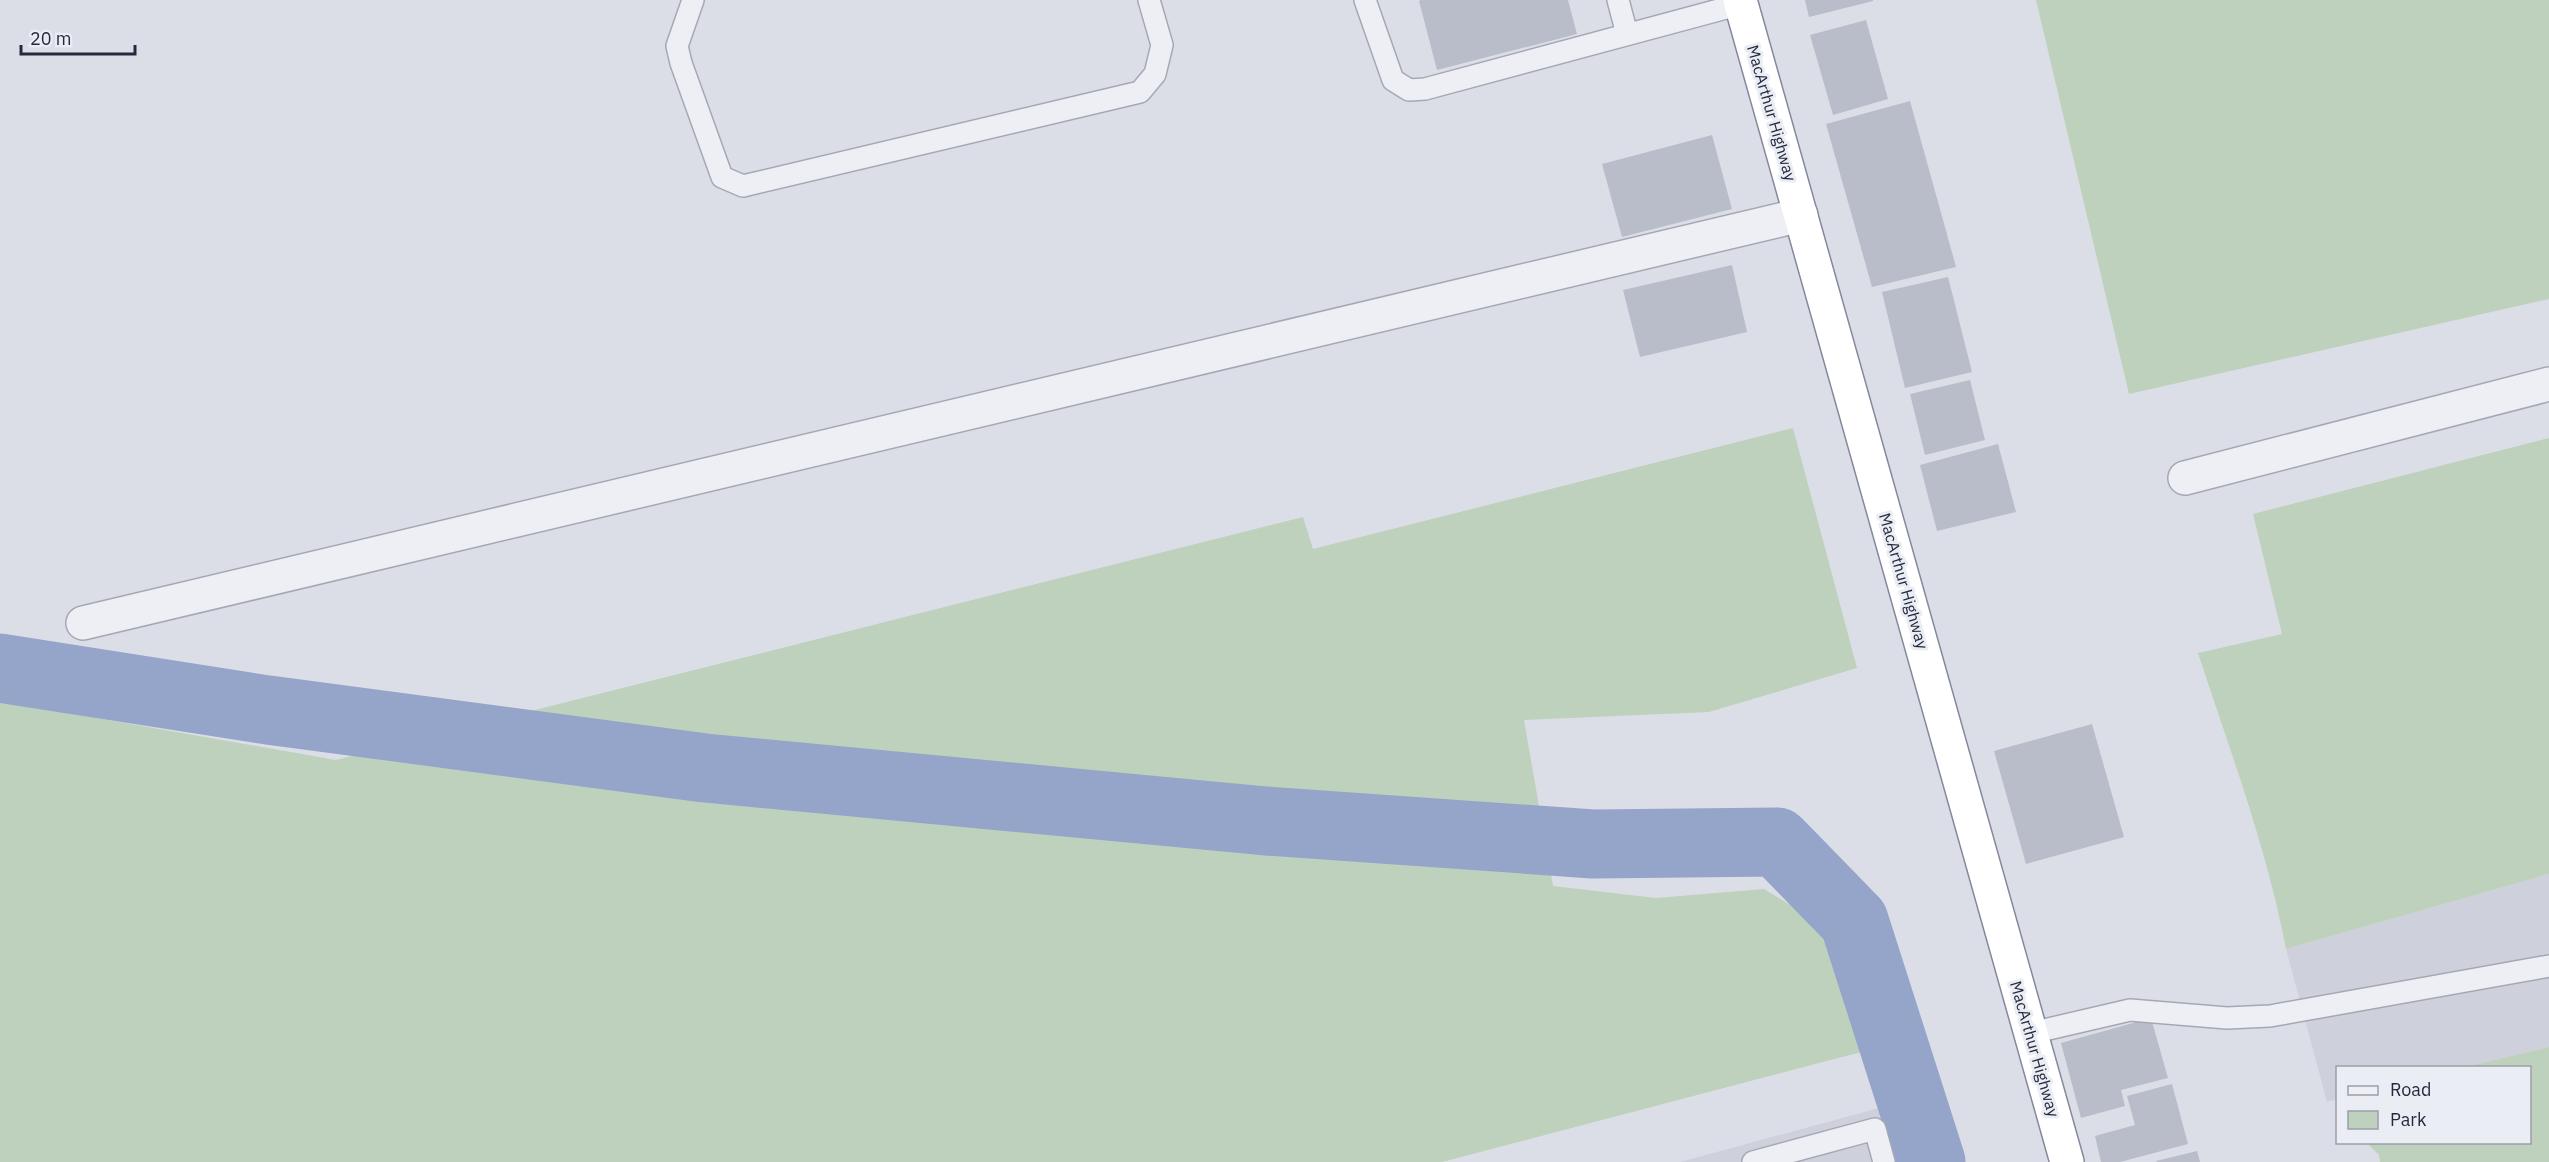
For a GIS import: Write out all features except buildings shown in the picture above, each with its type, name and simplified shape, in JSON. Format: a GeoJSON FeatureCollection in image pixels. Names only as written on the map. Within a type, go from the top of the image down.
{"type":"FeatureCollection","features":[{"type":"Feature","properties":{"kind":"highway","name":"MacArthur Highway"},"geometry":{"type":"LineString","coordinates":[[1740,2],[2067,1162]]}},
{"type":"Feature","properties":{"kind":"street"},"geometry":{"type":"LineString","coordinates":[[83,623],[1801,215]]}},
{"type":"Feature","properties":{"kind":"street"},"geometry":{"type":"LineString","coordinates":[[2185,478],[2549,384]]}},
{"type":"Feature","properties":{"kind":"lane"},"geometry":{"type":"LineString","coordinates":[[693,0],[677,46],[681,63],[722,177],[743,186],[1140,92],[1155,74],[1162,45],[1149,0]]}},
{"type":"Feature","properties":{"kind":"lane"},"geometry":{"type":"LineString","coordinates":[[1618,0],[1627,34]]}},
{"type":"Feature","properties":{"kind":"lane"},"geometry":{"type":"LineString","coordinates":[[1368,1],[1393,80],[1409,90],[1425,89],[1740,2]]}},
{"type":"Feature","properties":{"kind":"lane"},"geometry":{"type":"LineString","coordinates":[[2031,1033],[2130,1010],[2227,1018],[2270,1016],[2549,966]]}},
{"type":"Feature","properties":{"kind":"lane"},"geometry":{"type":"LineString","coordinates":[[1753,1162],[1875,1129],[1884,1162]]}},
{"type":"Feature","properties":{"kind":"shaded area"},"geometry":{"type":"Polygon","coordinates":[[[2549,874],[2549,1047],[2469,1066],[2336,1066],[2336,1099],[2327,1102],[2286,949],[2549,874]]]}},
{"type":"Feature","properties":{"kind":"shaded area"},"geometry":{"type":"Polygon","coordinates":[[[1890,1105],[1908,1162],[1680,1162],[1890,1105]]]}},
{"type":"Feature","properties":{"kind":"green space"},"geometry":{"type":"Polygon","coordinates":[[[2036,0],[2549,0],[2549,299],[2129,394],[2036,0]]]}},
{"type":"Feature","properties":{"kind":"green space"},"geometry":{"type":"Polygon","coordinates":[[[1793,428],[1857,668],[1709,712],[1524,720],[1553,886],[1656,898],[1764,889],[1818,922],[1869,1050],[1442,1162],[0,1162],[0,701],[336,760],[1303,517],[1313,549],[1793,428]]]}},
{"type":"Feature","properties":{"kind":"green space"},"geometry":{"type":"Polygon","coordinates":[[[2549,438],[2549,874],[2286,949],[2258,837],[2198,653],[2282,634],[2253,514],[2549,438]]]}},
{"type":"Feature","properties":{"kind":"green space"},"geometry":{"type":"Polygon","coordinates":[[[2549,1047],[2549,1162],[2380,1162],[2379,1155],[2368,1144],[2531,1144],[2531,1066],[2469,1066],[2549,1047]]]}},
{"type":"Feature","properties":{"kind":"waterway"},"geometry":{"type":"LineString","coordinates":[[0,668],[268,710],[705,768],[1266,821],[1593,844],[1777,842],[1854,921],[1931,1162]]}}]}
